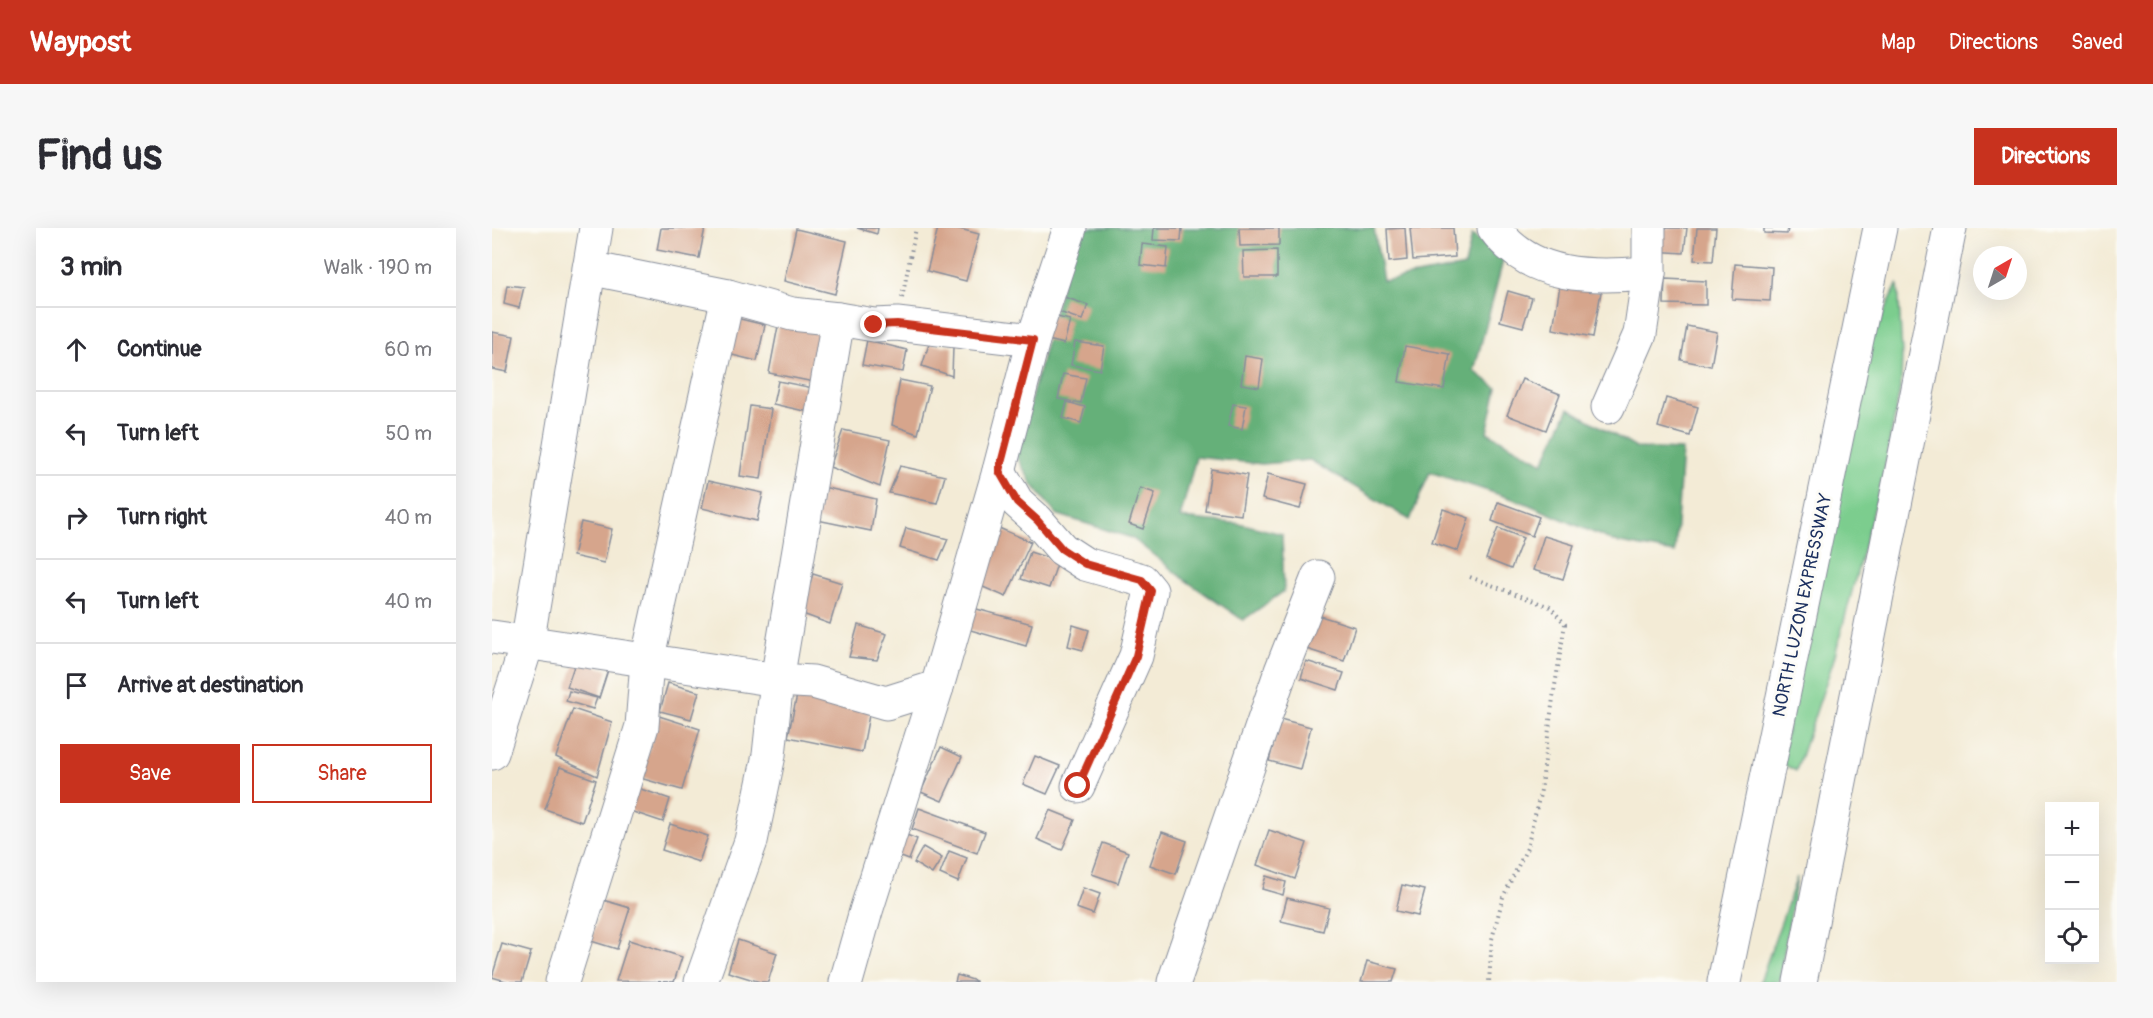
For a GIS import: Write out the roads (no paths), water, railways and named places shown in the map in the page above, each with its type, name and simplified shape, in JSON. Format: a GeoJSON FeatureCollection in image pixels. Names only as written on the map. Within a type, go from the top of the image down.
{"type":"FeatureCollection","features":[{"type":"Feature","properties":{"kind":"main road"},"geometry":{"type":"LineString","coordinates":[[492,753],[527,644],[596,228]]}},
{"type":"Feature","properties":{"kind":"main road"},"geometry":{"type":"LineString","coordinates":[[846,982],[866,911],[937,687],[999,471],[1033,340],[1070,228]]}},
{"type":"Feature","properties":{"kind":"main road"},"geometry":{"type":"LineString","coordinates":[[1494,228],[1528,260],[1563,273],[1612,276],[1649,273]]}},
{"type":"Feature","properties":{"kind":"main road"},"geometry":{"type":"LineString","coordinates":[[1608,407],[1640,334],[1649,273],[1649,228]]}},
{"type":"Feature","properties":{"kind":"main road","name":"NORTH LUZON EXPRESSWAY"},"geometry":{"type":"LineString","coordinates":[[1724,982],[1880,228]]}},
{"type":"Feature","properties":{"kind":"main road"},"geometry":{"type":"LineString","coordinates":[[1800,982],[1950,228]]}},
{"type":"Feature","properties":{"kind":"main road"},"geometry":{"type":"LineString","coordinates":[[589,268],[728,296],[792,314],[874,325],[897,324],[1033,340]]}},
{"type":"Feature","properties":{"kind":"main road"},"geometry":{"type":"LineString","coordinates":[[562,982],[642,726],[647,661],[728,296]]}},
{"type":"Feature","properties":{"kind":"main road"},"geometry":{"type":"LineString","coordinates":[[701,982],[751,841],[769,755],[777,680],[838,319]]}},
{"type":"Feature","properties":{"kind":"main road"},"geometry":{"type":"LineString","coordinates":[[999,471],[1017,502],[1037,520],[1062,549],[1085,564],[1142,580],[1151,591],[1136,656],[1078,786]]}},
{"type":"Feature","properties":{"kind":"main road"},"geometry":{"type":"LineString","coordinates":[[1174,982],[1274,692],[1318,577]]}},
{"type":"Feature","properties":{"kind":"main road"},"geometry":{"type":"LineString","coordinates":[[492,638],[777,680],[813,682],[886,702],[937,687]]}},
{"type":"Feature","properties":{"kind":"main road"},"geometry":{"type":"LineString","coordinates":[[886,702],[917,749]]}}]}
